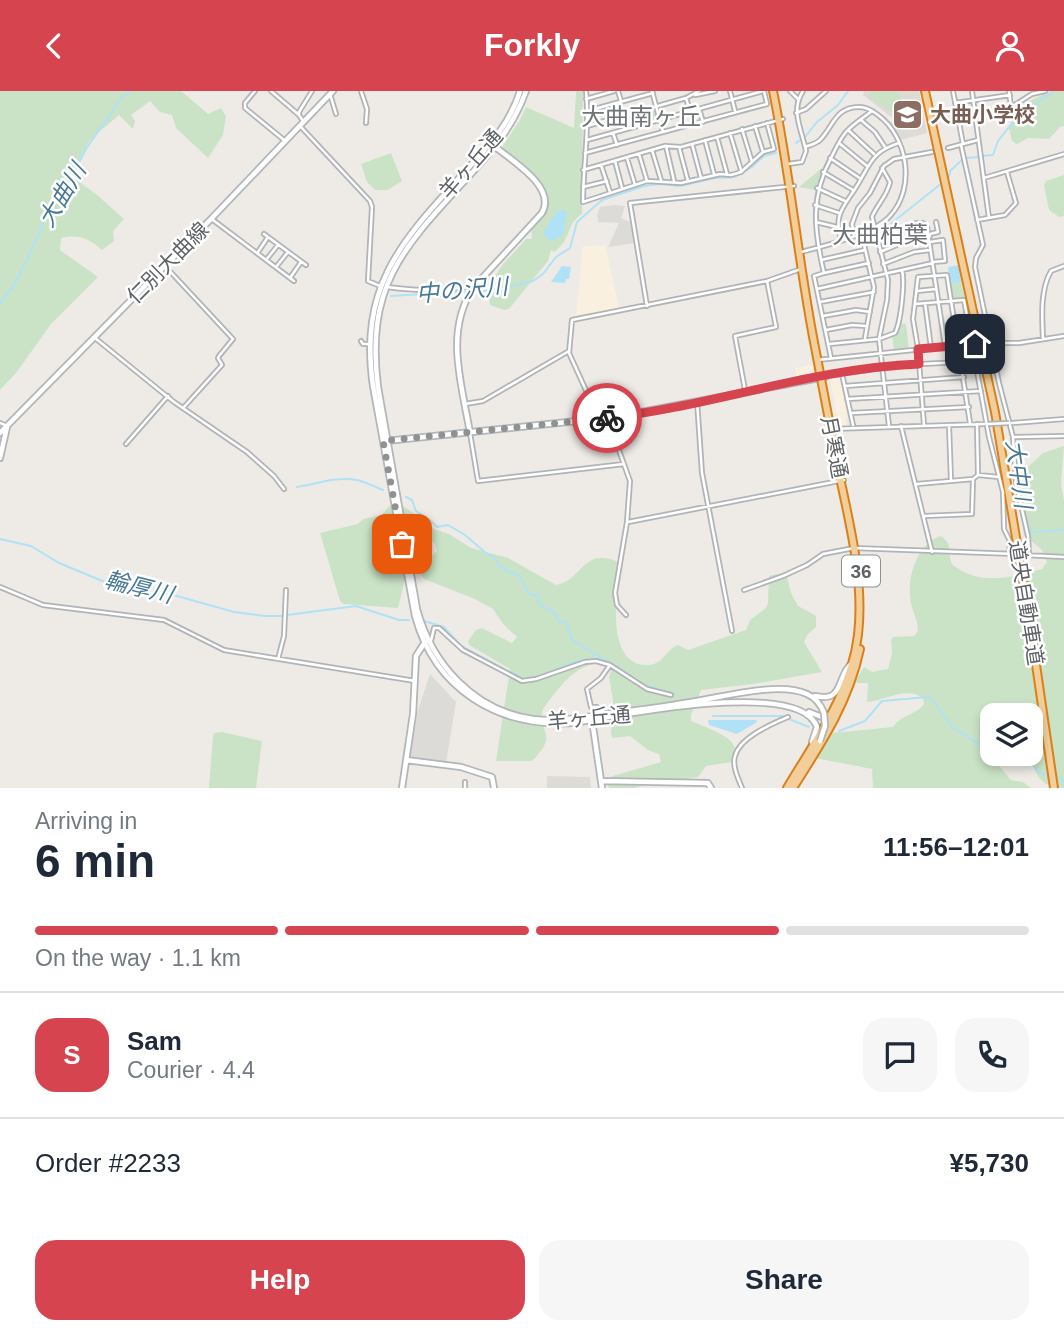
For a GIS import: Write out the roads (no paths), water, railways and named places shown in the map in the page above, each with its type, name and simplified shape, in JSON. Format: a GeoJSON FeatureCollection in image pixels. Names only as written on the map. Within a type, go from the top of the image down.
{"type":"FeatureCollection","features":[{"type":"Feature","properties":{"kind":"highway","name":"月寒通"},"geometry":{"type":"LineString","coordinates":[[775,91],[790,164],[802,269],[864,599],[854,675],[837,716],[789,788]]}},
{"type":"Feature","properties":{"kind":"highway","name":"道央自動車道"},"geometry":{"type":"LineString","coordinates":[[927,91],[994,405],[1055,788]]}},
{"type":"Feature","properties":{"kind":"highway","name":"月寒通"},"geometry":{"type":"LineString","coordinates":[[789,788],[845,687],[852,663],[859,621],[856,549]]}},
{"type":"Feature","properties":{"kind":"main road","name":"羊ヶ丘通"},"geometry":{"type":"LineString","coordinates":[[493,146],[520,91]]}},
{"type":"Feature","properties":{"kind":"main road","name":"羊ヶ丘通"},"geometry":{"type":"LineString","coordinates":[[386,441],[373,386],[370,344],[372,319],[383,287],[400,249],[493,146],[514,119],[526,91]]}},
{"type":"Feature","properties":{"kind":"main road","name":"仁別大曲線"},"geometry":{"type":"LineString","coordinates":[[0,433],[332,92]]}},
{"type":"Feature","properties":{"kind":"main road"},"geometry":{"type":"LineString","coordinates":[[470,433],[456,332],[465,301],[475,286],[542,213],[546,201],[544,192],[536,181],[493,146]]}},
{"type":"Feature","properties":{"kind":"main road","name":"羊ヶ丘通"},"geometry":{"type":"LineString","coordinates":[[383,287],[377,319],[375,353],[386,441],[415,616],[442,670],[456,685],[498,713],[528,722],[554,724],[736,701],[762,702],[827,717]]}},
{"type":"Feature","properties":{"kind":"main road"},"geometry":{"type":"LineString","coordinates":[[386,441],[599,419],[823,377]]}},
{"type":"Feature","properties":{"kind":"main road"},"geometry":{"type":"LineString","coordinates":[[0,458],[7,426]]}},
{"type":"Feature","properties":{"kind":"main road"},"geometry":{"type":"LineString","coordinates":[[402,788],[417,653],[427,643]]}},
{"type":"Feature","properties":{"kind":"main road","name":"羊ヶ丘通"},"geometry":{"type":"LineString","coordinates":[[592,718],[744,692],[778,690],[821,698],[834,694],[847,667],[852,663]]}},
{"type":"Feature","properties":{"kind":"main road"},"geometry":{"type":"LineString","coordinates":[[789,788],[820,741],[827,717],[819,703],[807,694]]}},
{"type":"Feature","properties":{"kind":"main road"},"geometry":{"type":"LineString","coordinates":[[789,788],[817,730],[813,718],[802,710]]}},
{"type":"Feature","properties":{"kind":"main road"},"geometry":{"type":"LineString","coordinates":[[827,717],[837,716]]}},
{"type":"Feature","properties":{"kind":"main road"},"geometry":{"type":"LineString","coordinates":[[592,718],[602,788]]}},
{"type":"Feature","properties":{"kind":"main road"},"geometry":{"type":"LineString","coordinates":[[406,760],[475,770],[492,777],[494,788]]}},
{"type":"Feature","properties":{"kind":"main road"},"geometry":{"type":"LineString","coordinates":[[602,781],[708,783],[710,788]]}},
{"type":"Feature","properties":{"kind":"street"},"geometry":{"type":"LineString","coordinates":[[255,91],[245,103],[245,108],[284,141]]}},
{"type":"Feature","properties":{"kind":"street"},"geometry":{"type":"LineString","coordinates":[[271,91],[299,115],[301,123],[370,201],[372,207],[368,281],[383,287],[419,292],[475,286]]}},
{"type":"Feature","properties":{"kind":"street"},"geometry":{"type":"LineString","coordinates":[[299,115],[312,91]]}},
{"type":"Feature","properties":{"kind":"street"},"geometry":{"type":"LineString","coordinates":[[361,91],[367,109],[366,123]]}},
{"type":"Feature","properties":{"kind":"street"},"geometry":{"type":"LineString","coordinates":[[586,91],[587,140],[583,202],[647,181],[689,181],[741,171],[763,152],[774,149],[768,123]]}},
{"type":"Feature","properties":{"kind":"street"},"geometry":{"type":"LineString","coordinates":[[586,99],[616,91],[622,102]]}},
{"type":"Feature","properties":{"kind":"street"},"geometry":{"type":"LineString","coordinates":[[586,126],[686,98],[696,92],[715,91]]}},
{"type":"Feature","properties":{"kind":"street"},"geometry":{"type":"LineString","coordinates":[[730,91],[736,113]]}},
{"type":"Feature","properties":{"kind":"street"},"geometry":{"type":"LineString","coordinates":[[585,153],[767,104],[763,91],[587,140]]}},
{"type":"Feature","properties":{"kind":"street"},"geometry":{"type":"LineString","coordinates":[[790,91],[798,99]]}},
{"type":"Feature","properties":{"kind":"street"},"geometry":{"type":"LineString","coordinates":[[790,164],[802,162],[806,157],[796,113],[798,99],[803,91]]}},
{"type":"Feature","properties":{"kind":"street"},"geometry":{"type":"LineString","coordinates":[[796,113],[806,109],[826,91]]}},
{"type":"Feature","properties":{"kind":"street"},"geometry":{"type":"LineString","coordinates":[[953,91],[983,245],[976,258],[975,267],[1013,437],[1016,482],[1028,536],[1027,555],[1064,557]]}},
{"type":"Feature","properties":{"kind":"street"},"geometry":{"type":"LineString","coordinates":[[972,91],[989,218]]}},
{"type":"Feature","properties":{"kind":"street"},"geometry":{"type":"LineString","coordinates":[[975,117],[1002,113],[1032,94],[1045,91]]}},
{"type":"Feature","properties":{"kind":"street"},"geometry":{"type":"LineString","coordinates":[[332,92],[335,114]]}},
{"type":"Feature","properties":{"kind":"street"},"geometry":{"type":"LineString","coordinates":[[587,111],[654,92],[663,132]]}},
{"type":"Feature","properties":{"kind":"street"},"geometry":{"type":"LineString","coordinates":[[956,103],[1009,93],[1011,107]]}},
{"type":"Feature","properties":{"kind":"street"},"geometry":{"type":"LineString","coordinates":[[686,98],[691,111]]}},
{"type":"Feature","properties":{"kind":"street"},"geometry":{"type":"LineString","coordinates":[[612,105],[616,117]]}},
{"type":"Feature","properties":{"kind":"street"},"geometry":{"type":"LineString","coordinates":[[800,253],[841,241],[891,216],[902,197],[906,175],[899,143],[887,123],[872,111],[858,107],[843,111],[828,125],[820,140],[805,145]]}},
{"type":"Feature","properties":{"kind":"street"},"geometry":{"type":"LineString","coordinates":[[699,109],[703,122]]}},
{"type":"Feature","properties":{"kind":"street"},"geometry":{"type":"LineString","coordinates":[[824,273],[818,248],[815,205],[817,188],[822,172],[848,130],[872,111]]}},
{"type":"Feature","properties":{"kind":"street"},"geometry":{"type":"LineString","coordinates":[[627,114],[631,127]]}},
{"type":"Feature","properties":{"kind":"street"},"geometry":{"type":"LineString","coordinates":[[583,170],[666,146],[679,147],[781,120]]}},
{"type":"Feature","properties":{"kind":"street"},"geometry":{"type":"LineString","coordinates":[[860,120],[874,132],[885,147]]}},
{"type":"Feature","properties":{"kind":"street"},"geometry":{"type":"LineString","coordinates":[[755,126],[763,152]]}},
{"type":"Feature","properties":{"kind":"street"},"geometry":{"type":"LineString","coordinates":[[743,129],[752,162]]}},
{"type":"Feature","properties":{"kind":"street"},"geometry":{"type":"LineString","coordinates":[[848,130],[875,155]]}},
{"type":"Feature","properties":{"kind":"street"},"geometry":{"type":"LineString","coordinates":[[613,133],[617,145]]}},
{"type":"Feature","properties":{"kind":"street"},"geometry":{"type":"LineString","coordinates":[[730,133],[741,171]]}},
{"type":"Feature","properties":{"kind":"street"},"geometry":{"type":"LineString","coordinates":[[718,137],[728,175]]}},
{"type":"Feature","properties":{"kind":"street"},"geometry":{"type":"LineString","coordinates":[[705,140],[714,175]]}},
{"type":"Feature","properties":{"kind":"street"},"geometry":{"type":"LineString","coordinates":[[948,149],[978,141]]}},
{"type":"Feature","properties":{"kind":"street"},"geometry":{"type":"LineString","coordinates":[[839,143],[867,166]]}},
{"type":"Feature","properties":{"kind":"street"},"geometry":{"type":"LineString","coordinates":[[841,241],[839,213],[845,201],[875,155],[885,147],[899,143]]}},
{"type":"Feature","properties":{"kind":"street"},"geometry":{"type":"LineString","coordinates":[[692,144],[702,178]]}},
{"type":"Feature","properties":{"kind":"street"},"geometry":{"type":"LineString","coordinates":[[666,146],[675,182]]}},
{"type":"Feature","properties":{"kind":"street"},"geometry":{"type":"LineString","coordinates":[[679,147],[689,181]]}},
{"type":"Feature","properties":{"kind":"street"},"geometry":{"type":"LineString","coordinates":[[652,150],[661,181]]}},
{"type":"Feature","properties":{"kind":"street"},"geometry":{"type":"LineString","coordinates":[[854,235],[854,217],[882,168],[894,159],[932,152]]}},
{"type":"Feature","properties":{"kind":"street"},"geometry":{"type":"LineString","coordinates":[[639,154],[647,181]]}},
{"type":"Feature","properties":{"kind":"street"},"geometry":{"type":"LineString","coordinates":[[984,178],[1064,154]]}},
{"type":"Feature","properties":{"kind":"street"},"geometry":{"type":"LineString","coordinates":[[627,157],[635,185]]}},
{"type":"Feature","properties":{"kind":"street"},"geometry":{"type":"LineString","coordinates":[[831,158],[861,179]]}},
{"type":"Feature","properties":{"kind":"street"},"geometry":{"type":"LineString","coordinates":[[615,161],[622,189]]}},
{"type":"Feature","properties":{"kind":"street"},"geometry":{"type":"LineString","coordinates":[[601,165],[610,193]]}},
{"type":"Feature","properties":{"kind":"street"},"geometry":{"type":"LineString","coordinates":[[882,168],[890,182],[884,201],[875,210],[872,218],[886,274],[887,300],[879,339],[889,426]]}},
{"type":"Feature","properties":{"kind":"street"},"geometry":{"type":"LineString","coordinates":[[822,172],[854,191]]}},
{"type":"Feature","properties":{"kind":"street"},"geometry":{"type":"LineString","coordinates":[[977,220],[1005,215],[1016,202],[1007,172]]}},
{"type":"Feature","properties":{"kind":"street"},"geometry":{"type":"LineString","coordinates":[[583,187],[607,181]]}},
{"type":"Feature","properties":{"kind":"street"},"geometry":{"type":"LineString","coordinates":[[647,306],[630,203],[793,186]]}},
{"type":"Feature","properties":{"kind":"street"},"geometry":{"type":"LineString","coordinates":[[817,188],[845,201]]}},
{"type":"Feature","properties":{"kind":"street"},"geometry":{"type":"LineString","coordinates":[[815,205],[839,213]]}},
{"type":"Feature","properties":{"kind":"street"},"geometry":{"type":"LineString","coordinates":[[211,219],[294,281]]}},
{"type":"Feature","properties":{"kind":"street"},"geometry":{"type":"LineString","coordinates":[[816,222],[838,227]]}},
{"type":"Feature","properties":{"kind":"street"},"geometry":{"type":"LineString","coordinates":[[880,252],[938,232],[936,222]]}},
{"type":"Feature","properties":{"kind":"street"},"geometry":{"type":"LineString","coordinates":[[877,241],[916,223],[927,227],[945,347]]}},
{"type":"Feature","properties":{"kind":"street"},"geometry":{"type":"LineString","coordinates":[[861,232],[874,292],[865,340]]}},
{"type":"Feature","properties":{"kind":"street"},"geometry":{"type":"LineString","coordinates":[[264,234],[306,265]]}},
{"type":"Feature","properties":{"kind":"street"},"geometry":{"type":"LineString","coordinates":[[257,253],[268,237]]}},
{"type":"Feature","properties":{"kind":"street"},"geometry":{"type":"LineString","coordinates":[[817,289],[945,261],[943,240],[930,242]]}},
{"type":"Feature","properties":{"kind":"street"},"geometry":{"type":"LineString","coordinates":[[266,260],[278,245]]}},
{"type":"Feature","properties":{"kind":"street"},"geometry":{"type":"LineString","coordinates":[[821,260],[866,250]]}},
{"type":"Feature","properties":{"kind":"street"},"geometry":{"type":"LineString","coordinates":[[883,264],[915,252],[931,250]]}},
{"type":"Feature","properties":{"kind":"street"},"geometry":{"type":"LineString","coordinates":[[276,267],[288,252]]}},
{"type":"Feature","properties":{"kind":"street"},"geometry":{"type":"LineString","coordinates":[[290,278],[301,262]]}},
{"type":"Feature","properties":{"kind":"street"},"geometry":{"type":"LineString","coordinates":[[831,358],[814,276],[869,263]]}},
{"type":"Feature","properties":{"kind":"street"},"geometry":{"type":"LineString","coordinates":[[165,266],[233,339],[219,356],[222,365],[184,407]]}},
{"type":"Feature","properties":{"kind":"street"},"geometry":{"type":"LineString","coordinates":[[1043,339],[1042,314],[1046,282],[1051,271],[1064,266]]}},
{"type":"Feature","properties":{"kind":"street"},"geometry":{"type":"LineString","coordinates":[[626,615],[617,605],[615,593],[627,522],[630,481],[617,442],[599,419],[569,351],[574,319],[767,281],[802,269]]}},
{"type":"Feature","properties":{"kind":"street"},"geometry":{"type":"LineString","coordinates":[[829,344],[879,339],[895,333],[902,270]]}},
{"type":"Feature","properties":{"kind":"street"},"geometry":{"type":"LineString","coordinates":[[924,425],[913,319],[918,277],[947,275],[970,423]]}},
{"type":"Feature","properties":{"kind":"street"},"geometry":{"type":"LineString","coordinates":[[745,392],[735,336],[776,327],[767,281]]}},
{"type":"Feature","properties":{"kind":"street"},"geometry":{"type":"LineString","coordinates":[[917,291],[936,289]]}},
{"type":"Feature","properties":{"kind":"street"},"geometry":{"type":"LineString","coordinates":[[820,302],[874,292]]}},
{"type":"Feature","properties":{"kind":"street"},"geometry":{"type":"LineString","coordinates":[[744,590],[807,565],[822,554],[856,549],[1013,554],[1004,529],[1005,502],[987,424],[964,300],[915,304]]}},
{"type":"Feature","properties":{"kind":"street"},"geometry":{"type":"LineString","coordinates":[[925,303],[931,348]]}},
{"type":"Feature","properties":{"kind":"street"},"geometry":{"type":"LineString","coordinates":[[823,316],[856,310],[870,312]]}},
{"type":"Feature","properties":{"kind":"street"},"geometry":{"type":"LineString","coordinates":[[826,330],[852,325],[866,326]]}},
{"type":"Feature","properties":{"kind":"street"},"geometry":{"type":"LineString","coordinates":[[819,360],[973,344],[1019,343],[1064,336]]}},
{"type":"Feature","properties":{"kind":"street"},"geometry":{"type":"LineString","coordinates":[[95,338],[168,396],[257,460],[285,489]]}},
{"type":"Feature","properties":{"kind":"street"},"geometry":{"type":"LineString","coordinates":[[361,341],[363,344],[370,344]]}},
{"type":"Feature","properties":{"kind":"street"},"geometry":{"type":"LineString","coordinates":[[465,404],[484,401],[569,351]]}},
{"type":"Feature","properties":{"kind":"street"},"geometry":{"type":"LineString","coordinates":[[823,377],[882,367],[961,362]]}},
{"type":"Feature","properties":{"kind":"street"},"geometry":{"type":"LineString","coordinates":[[842,374],[853,427]]}},
{"type":"Feature","properties":{"kind":"street"},"geometry":{"type":"LineString","coordinates":[[845,386],[964,377]]}},
{"type":"Feature","properties":{"kind":"street"},"geometry":{"type":"LineString","coordinates":[[847,399],[981,391]]}},
{"type":"Feature","properties":{"kind":"street"},"geometry":{"type":"LineString","coordinates":[[126,444],[168,396]]}},
{"type":"Feature","properties":{"kind":"street"},"geometry":{"type":"LineString","coordinates":[[697,401],[702,473],[732,631]]}},
{"type":"Feature","properties":{"kind":"street"},"geometry":{"type":"LineString","coordinates":[[851,413],[969,407]]}},
{"type":"Feature","properties":{"kind":"street"},"geometry":{"type":"LineString","coordinates":[[832,428],[1064,419]]}},
{"type":"Feature","properties":{"kind":"street"},"geometry":{"type":"LineString","coordinates":[[0,423],[7,426]]}},
{"type":"Feature","properties":{"kind":"street"},"geometry":{"type":"LineString","coordinates":[[977,424],[978,475]]}},
{"type":"Feature","properties":{"kind":"street"},"geometry":{"type":"LineString","coordinates":[[949,425],[951,481]]}},
{"type":"Feature","properties":{"kind":"street"},"geometry":{"type":"LineString","coordinates":[[901,426],[932,552]]}},
{"type":"Feature","properties":{"kind":"street"},"geometry":{"type":"LineString","coordinates":[[470,433],[478,481],[624,464]]}},
{"type":"Feature","properties":{"kind":"street"},"geometry":{"type":"LineString","coordinates":[[1013,437],[1064,436]]}},
{"type":"Feature","properties":{"kind":"street"},"geometry":{"type":"LineString","coordinates":[[916,484],[973,479],[978,475],[999,477]]}},
{"type":"Feature","properties":{"kind":"street"},"geometry":{"type":"LineString","coordinates":[[924,516],[972,514],[973,479]]}},
{"type":"Feature","properties":{"kind":"street"},"geometry":{"type":"LineString","coordinates":[[627,522],[843,480]]}},
{"type":"Feature","properties":{"kind":"street"},"geometry":{"type":"LineString","coordinates":[[0,587],[43,605],[164,620],[218,648],[415,681]]}},
{"type":"Feature","properties":{"kind":"street"},"geometry":{"type":"LineString","coordinates":[[278,659],[284,636],[286,590]]}},
{"type":"Feature","properties":{"kind":"street"},"geometry":{"type":"LineString","coordinates":[[427,643],[434,628],[439,628],[463,649],[525,681],[596,661],[610,664],[641,686],[671,695]]}},
{"type":"Feature","properties":{"kind":"street"},"geometry":{"type":"LineString","coordinates":[[600,715],[598,708],[591,707],[587,689],[601,678],[610,664]]}},
{"type":"Feature","properties":{"kind":"street"},"geometry":{"type":"LineString","coordinates":[[742,788],[734,759],[738,749],[757,733],[788,716]]}},
{"type":"Feature","properties":{"kind":"street"},"geometry":{"type":"LineString","coordinates":[[464,788],[465,782]]}},
{"type":"Feature","properties":{"kind":"water"},"geometry":{"type":"Polygon","coordinates":[[[558,210],[567,211],[563,235],[551,241],[545,237],[544,231],[558,210]]]}},
{"type":"Feature","properties":{"kind":"water"},"geometry":{"type":"Polygon","coordinates":[[[959,265],[961,282],[950,284],[948,267],[959,265]]]}},
{"type":"Feature","properties":{"kind":"water"},"geometry":{"type":"Polygon","coordinates":[[[562,266],[571,267],[569,279],[566,279],[565,283],[551,282],[562,266]]]}},
{"type":"Feature","properties":{"kind":"water"},"geometry":{"type":"Polygon","coordinates":[[[708,720],[757,722],[737,734],[709,725],[708,720]]]}},
{"type":"Feature","properties":{"kind":"waterway","name":"大曲川"},"geometry":{"type":"LineString","coordinates":[[0,303],[13,287],[52,203],[122,97],[131,91]]}},
{"type":"Feature","properties":{"kind":"waterway","name":"中の沢川"},"geometry":{"type":"LineString","coordinates":[[796,143],[838,105],[848,91]]}},
{"type":"Feature","properties":{"kind":"waterway"},"geometry":{"type":"LineString","coordinates":[[982,156],[993,155],[998,141],[1012,123],[1023,121],[1036,104],[1054,91]]}},
{"type":"Feature","properties":{"kind":"waterway","name":"中の沢川"},"geometry":{"type":"LineString","coordinates":[[391,296],[495,290],[533,281],[543,274],[556,257],[570,248],[577,222],[602,200],[644,186],[680,186],[715,178],[735,177],[764,156],[776,153]]}},
{"type":"Feature","properties":{"kind":"waterway"},"geometry":{"type":"LineString","coordinates":[[966,158],[979,157]]}},
{"type":"Feature","properties":{"kind":"waterway"},"geometry":{"type":"LineString","coordinates":[[949,177],[950,171],[962,160]]}},
{"type":"Feature","properties":{"kind":"waterway"},"geometry":{"type":"LineString","coordinates":[[883,230],[942,183]]}},
{"type":"Feature","properties":{"kind":"waterway","name":"大中川"},"geometry":{"type":"LineString","coordinates":[[1012,425],[1019,489]]}},
{"type":"Feature","properties":{"kind":"waterway"},"geometry":{"type":"LineString","coordinates":[[297,487],[349,479],[383,490]]}},
{"type":"Feature","properties":{"kind":"waterway"},"geometry":{"type":"LineString","coordinates":[[406,497],[412,500],[416,511],[437,527],[448,525],[465,535],[494,557],[500,567],[519,576],[529,594],[539,596],[538,603],[552,611],[558,621],[566,622],[572,640],[606,661]]}},
{"type":"Feature","properties":{"kind":"waterway","name":"大中川"},"geometry":{"type":"LineString","coordinates":[[1025,518],[1031,532],[1064,530]]}},
{"type":"Feature","properties":{"kind":"waterway","name":"輪厚川"},"geometry":{"type":"LineString","coordinates":[[0,539],[31,546],[59,563],[117,587],[140,588],[156,595],[170,594],[234,612],[283,616]]}},
{"type":"Feature","properties":{"kind":"waterway","name":"輪厚川"},"geometry":{"type":"LineString","coordinates":[[287,615],[356,606],[399,620],[409,620]]}},
{"type":"Feature","properties":{"kind":"waterway","name":"輪厚川"},"geometry":{"type":"LineString","coordinates":[[424,621],[444,627],[461,646],[525,680]]}},
{"type":"Feature","properties":{"kind":"waterway","name":"輪厚川"},"geometry":{"type":"LineString","coordinates":[[540,676],[572,663],[597,659],[613,664],[637,681]]}},
{"type":"Feature","properties":{"kind":"waterway","name":"輪厚川"},"geometry":{"type":"LineString","coordinates":[[642,684],[674,694]]}},
{"type":"Feature","properties":{"kind":"waterway","name":"輪厚川"},"geometry":{"type":"LineString","coordinates":[[839,731],[865,721],[882,701],[928,697],[951,726],[980,745]]}},
{"type":"Feature","properties":{"kind":"waterway","name":"輪厚川"},"geometry":{"type":"LineString","coordinates":[[713,716],[782,716]]}},
{"type":"Feature","properties":{"kind":"waterway","name":"輪厚川"},"geometry":{"type":"LineString","coordinates":[[789,719],[809,727]]}},
{"type":"Feature","properties":{"kind":"waterway","name":"輪厚川"},"geometry":{"type":"LineString","coordinates":[[1033,766],[1040,773],[1062,778],[1064,784]]}},
{"type":"Feature","properties":{"kind":"place","name":"大曲小学校"},"geometry":{"type":"Point","coordinates":[907,115]}},
{"type":"Feature","properties":{"kind":"district","name":"大曲南ヶ丘"},"geometry":{"type":"Point","coordinates":[641,117]}},
{"type":"Feature","properties":{"kind":"district","name":"大曲柏葉"},"geometry":{"type":"Point","coordinates":[880,235]}}]}
